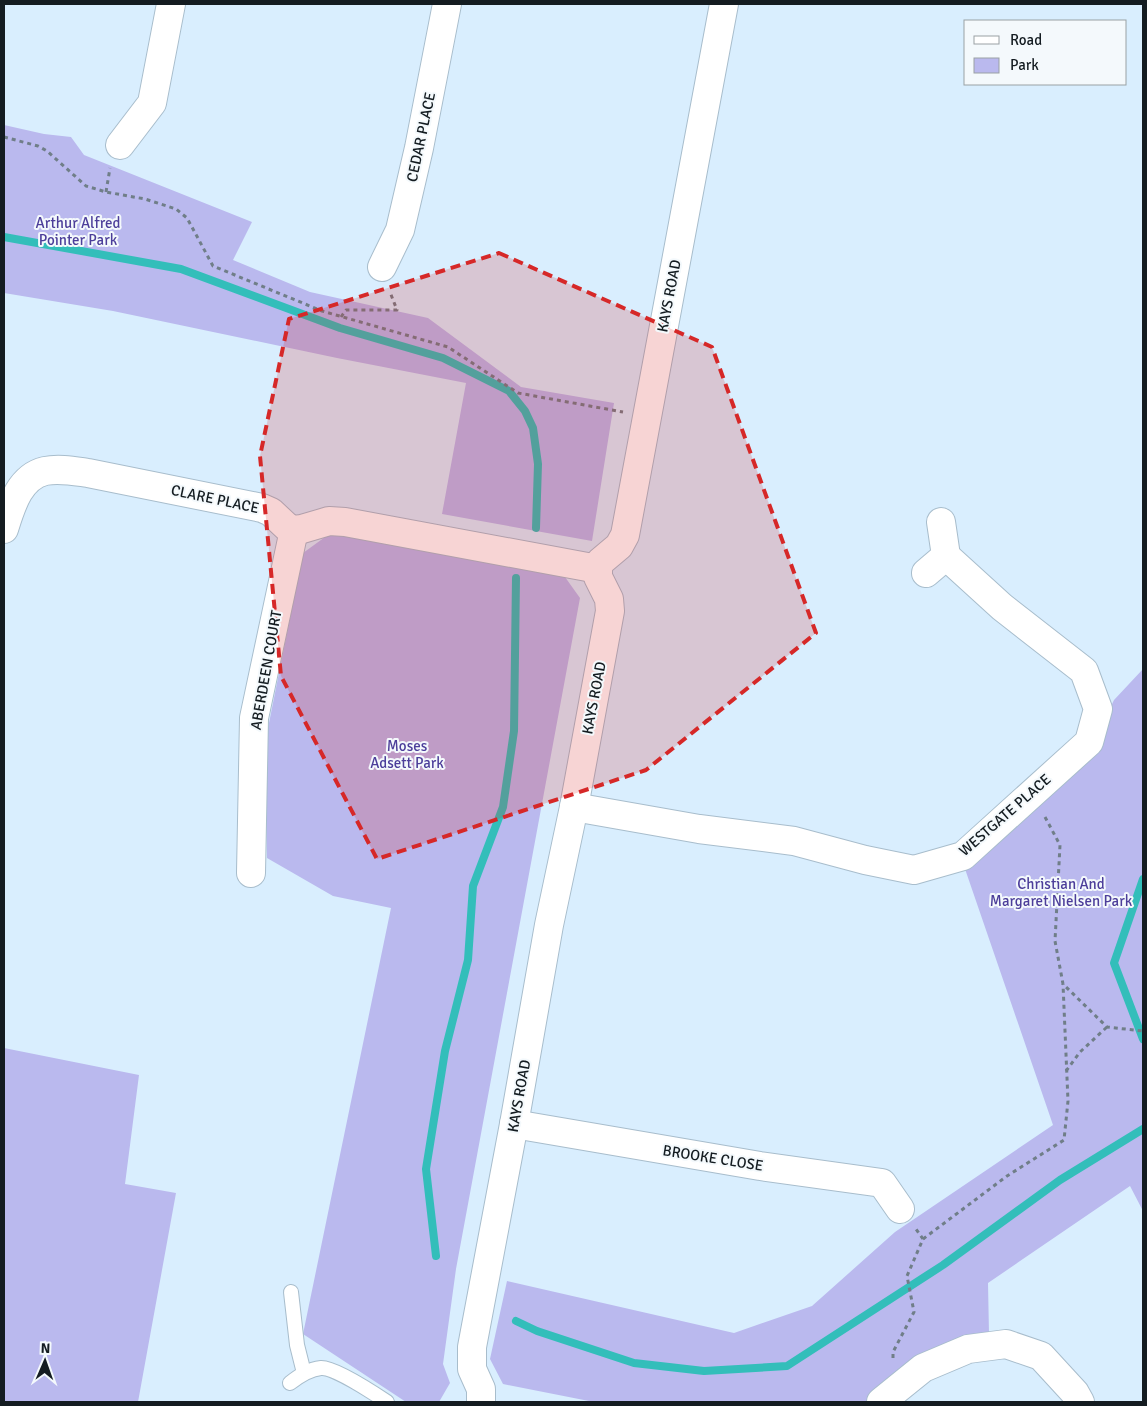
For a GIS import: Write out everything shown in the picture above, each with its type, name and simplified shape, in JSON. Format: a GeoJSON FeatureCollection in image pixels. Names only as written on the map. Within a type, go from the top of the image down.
{"type":"FeatureCollection","features":[{"type":"Feature","properties":{"kind":"street"},"geometry":{"type":"LineString","coordinates":[[120,145],[152,104],[171,4]]}},
{"type":"Feature","properties":{"kind":"street","name":"CEDAR PLACE"},"geometry":{"type":"LineString","coordinates":[[382,267],[400,230],[419,148],[447,4]]}},
{"type":"Feature","properties":{"kind":"street","name":"KAYS ROAD"},"geometry":{"type":"LineString","coordinates":[[481,1402],[481,1389],[472,1369],[472,1347],[549,924],[574,807],[610,611],[609,599],[598,577],[598,569],[600,562],[619,546],[624,535],[724,4]]}},
{"type":"Feature","properties":{"kind":"street","name":"CLARE PLACE"},"geometry":{"type":"LineString","coordinates":[[4,529],[18,492],[30,478],[44,471],[62,470],[88,473],[262,508],[272,512],[287,527],[294,530]]}},
{"type":"Feature","properties":{"kind":"street"},"geometry":{"type":"LineString","coordinates":[[294,530],[329,521],[345,522],[598,569]]}},
{"type":"Feature","properties":{"kind":"street","name":"WESTGATE PLACE"},"geometry":{"type":"LineString","coordinates":[[574,807],[699,829],[794,841],[865,860],[914,870],[963,856],[1089,742],[1098,709],[1084,671],[1002,607],[936,564],[942,522]]}},
{"type":"Feature","properties":{"kind":"street","name":"ABERDEEN COURT"},"geometry":{"type":"LineString","coordinates":[[251,873],[254,718],[294,530]]}},
{"type":"Feature","properties":{"kind":"street","name":"BROOKE CLOSE"},"geometry":{"type":"LineString","coordinates":[[514,1124],[760,1166],[882,1182],[900,1209]]}},
{"type":"Feature","properties":{"kind":"street"},"geometry":{"type":"LineString","coordinates":[[881,1402],[923,1368],[968,1349],[1006,1344],[1040,1356],[1076,1393],[1080,1402]]}},
{"type":"Feature","properties":{"kind":"lane"},"geometry":{"type":"LineString","coordinates":[[291,1292],[297,1345],[304,1373]]}},
{"type":"Feature","properties":{"kind":"lane"},"geometry":{"type":"LineString","coordinates":[[290,1383],[304,1373],[322,1368],[360,1384],[387,1402]]}},
{"type":"Feature","properties":{"kind":"path"},"geometry":{"type":"LineString","coordinates":[[4,137],[38,146],[48,151],[86,186],[106,192],[145,199],[176,209],[187,218],[213,266],[322,312],[448,347],[518,393],[646,416]]}},
{"type":"Feature","properties":{"kind":"path"},"geometry":{"type":"LineString","coordinates":[[340,317],[346,310],[397,310],[382,267]]}},
{"type":"Feature","properties":{"kind":"path"},"geometry":{"type":"LineString","coordinates":[[914,1312],[907,1276],[923,1239],[1007,1176],[1064,1140],[1068,1101],[1063,984],[1055,941],[1060,845],[1032,794]]}},
{"type":"Feature","properties":{"kind":"path"},"geometry":{"type":"LineString","coordinates":[[1063,984],[1107,1027],[1143,1031]]}},
{"type":"Feature","properties":{"kind":"path"},"geometry":{"type":"LineString","coordinates":[[1066,1072],[1080,1052],[1107,1027]]}},
{"type":"Feature","properties":{"kind":"path"},"geometry":{"type":"LineString","coordinates":[[900,1209],[923,1239]]}},
{"type":"Feature","properties":{"kind":"highlighted area"},"geometry":{"type":"Polygon","coordinates":[[[499,253],[712,347],[816,633],[646,770],[377,859],[281,676],[260,456],[289,319],[499,253]]]}},
{"type":"Feature","properties":{"kind":"green space","name":"Arthur Alfred Pointer Park"},"geometry":{"type":"Polygon","coordinates":[[[4,125],[44,134],[71,137],[84,155],[252,222],[233,260],[310,292],[428,318],[521,387],[614,403],[592,541],[442,514],[466,383],[113,311],[4,293],[4,125]]]}},
{"type":"Feature","properties":{"kind":"green space","name":"Moses Adsett Park"},"geometry":{"type":"Polygon","coordinates":[[[332,532],[560,570],[580,598],[456,1269],[443,1364],[450,1383],[439,1402],[406,1402],[303,1334],[391,908],[333,896],[267,858],[265,743],[303,553],[332,532]]]}},
{"type":"Feature","properties":{"kind":"green space","name":"Christian And Margaret Nielsen Park"},"geometry":{"type":"Polygon","coordinates":[[[1143,669],[1143,1211],[1130,1186],[988,1283],[989,1334],[914,1361],[865,1402],[594,1402],[503,1384],[490,1359],[507,1281],[734,1333],[812,1306],[895,1232],[1053,1125],[964,866],[1082,765],[1114,700],[1143,669]]]}},
{"type":"Feature","properties":{"kind":"green space"},"geometry":{"type":"Polygon","coordinates":[[[4,1048],[139,1075],[125,1184],[176,1193],[138,1402],[4,1402],[4,1048]]]}},
{"type":"Feature","properties":{"kind":"waterway"},"geometry":{"type":"LineString","coordinates":[[4,237],[181,269],[340,328],[443,358],[509,391],[525,411],[533,428],[538,464],[536,528]]}},
{"type":"Feature","properties":{"kind":"waterway"},"geometry":{"type":"LineString","coordinates":[[436,1256],[426,1169],[445,1051],[468,960],[473,886],[503,807],[514,731],[516,578]]}},
{"type":"Feature","properties":{"kind":"waterway"},"geometry":{"type":"LineString","coordinates":[[1143,879],[1114,963],[1143,1039]]}},
{"type":"Feature","properties":{"kind":"waterway"},"geometry":{"type":"LineString","coordinates":[[516,1321],[537,1331],[634,1363],[704,1371],[787,1366],[943,1265],[1060,1180],[1143,1129]]}}]}
